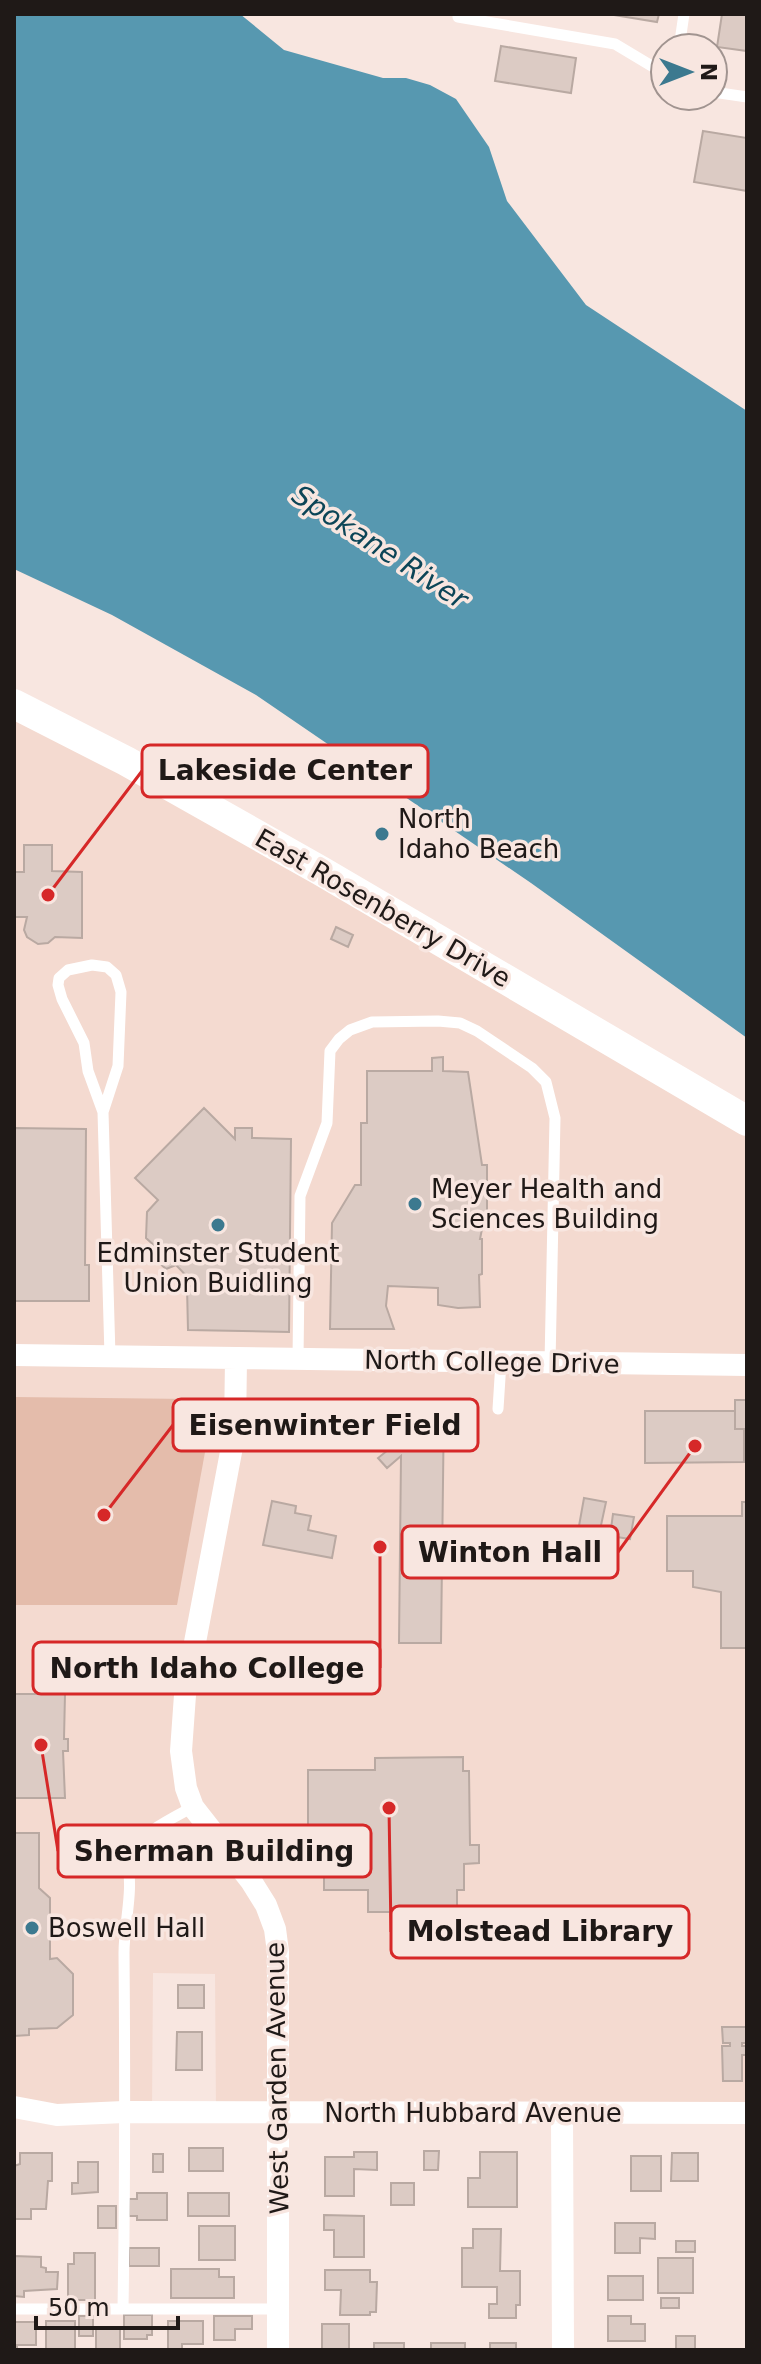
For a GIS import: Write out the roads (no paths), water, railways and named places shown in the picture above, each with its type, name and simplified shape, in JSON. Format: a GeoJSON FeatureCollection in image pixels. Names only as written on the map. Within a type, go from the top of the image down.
{"type":"FeatureCollection","features":[{"type":"Feature","properties":{"kind":"street","name":"East Rosenberry Drive"},"geometry":{"type":"LineString","coordinates":[[14,704],[126,761],[321,871],[747,1121]]}},
{"type":"Feature","properties":{"kind":"street","name":"North College Drive"},"geometry":{"type":"LineString","coordinates":[[14,1355],[747,1365]]}},
{"type":"Feature","properties":{"kind":"street","name":"West Garden Avenue"},"geometry":{"type":"LineString","coordinates":[[236,1359],[235,1431],[187,1689],[181,1751],[186,1788],[193,1807],[251,1881],[266,1905],[275,1929],[279,1970],[278,2350]]}},
{"type":"Feature","properties":{"kind":"street","name":"North Hubbard Avenue"},"geometry":{"type":"LineString","coordinates":[[14,2107],[57,2115],[124,2112],[562,2114],[745,2111]]}},
{"type":"Feature","properties":{"kind":"street"},"geometry":{"type":"LineString","coordinates":[[562,2114],[563,2350]]}},
{"type":"Feature","properties":{"kind":"lane"},"geometry":{"type":"LineString","coordinates":[[458,17],[615,44],[649,64]]}},
{"type":"Feature","properties":{"kind":"lane"},"geometry":{"type":"LineString","coordinates":[[103,1112],[118,1066],[121,992],[116,975],[107,967],[92,965],[68,970],[59,978],[58,985],[84,1043],[88,1071],[103,1112],[110,1356]]}},
{"type":"Feature","properties":{"kind":"lane"},"geometry":{"type":"LineString","coordinates":[[298,1359],[300,1196],[327,1123],[330,1051],[350,1030],[372,1022],[426,1020],[460,1023],[477,1031],[532,1068],[546,1082],[555,1118],[550,1363]]}},
{"type":"Feature","properties":{"kind":"lane"},"geometry":{"type":"LineString","coordinates":[[498,1409],[501,1362]]}},
{"type":"Feature","properties":{"kind":"lane"},"geometry":{"type":"LineString","coordinates":[[145,1684],[187,1689]]}},
{"type":"Feature","properties":{"kind":"lane"},"geometry":{"type":"LineString","coordinates":[[123,2308],[126,2145],[124,1927],[132,1877],[126,1857],[146,1835],[193,1807]]}},
{"type":"Feature","properties":{"kind":"lane"},"geometry":{"type":"LineString","coordinates":[[14,2309],[278,2309]]}},
{"type":"Feature","properties":{"kind":"water","name":"Spokane River"},"geometry":{"type":"Polygon","coordinates":[[[14,14],[240,14],[284,50],[383,78],[406,78],[430,85],[456,99],[489,147],[507,201],[586,305],[747,411],[747,1038],[531,883],[256,695],[112,615],[14,569],[14,14]]]}},
{"type":"Feature","properties":{"kind":"place","name":"North Idaho Beach"},"geometry":{"type":"Point","coordinates":[382,834]}},
{"type":"Feature","properties":{"kind":"place","name":"Lakeside Center"},"geometry":{"type":"Point","coordinates":[48,895]}},
{"type":"Feature","properties":{"kind":"place","name":"Meyer Health and Sciences Building"},"geometry":{"type":"Point","coordinates":[415,1204]}},
{"type":"Feature","properties":{"kind":"place","name":"Edminster Student Union Buidling"},"geometry":{"type":"Point","coordinates":[218,1225]}},
{"type":"Feature","properties":{"kind":"place","name":"Winton Hall"},"geometry":{"type":"Point","coordinates":[695,1446]}},
{"type":"Feature","properties":{"kind":"place","name":"Eisenwinter Field"},"geometry":{"type":"Point","coordinates":[104,1515]}},
{"type":"Feature","properties":{"kind":"place","name":"North Idaho College"},"geometry":{"type":"Point","coordinates":[380,1547]}},
{"type":"Feature","properties":{"kind":"place","name":"Sherman Building"},"geometry":{"type":"Point","coordinates":[41,1745]}},
{"type":"Feature","properties":{"kind":"place","name":"Molstead Library"},"geometry":{"type":"Point","coordinates":[389,1808]}},
{"type":"Feature","properties":{"kind":"place","name":"Boswell Hall"},"geometry":{"type":"Point","coordinates":[32,1928]}}]}
